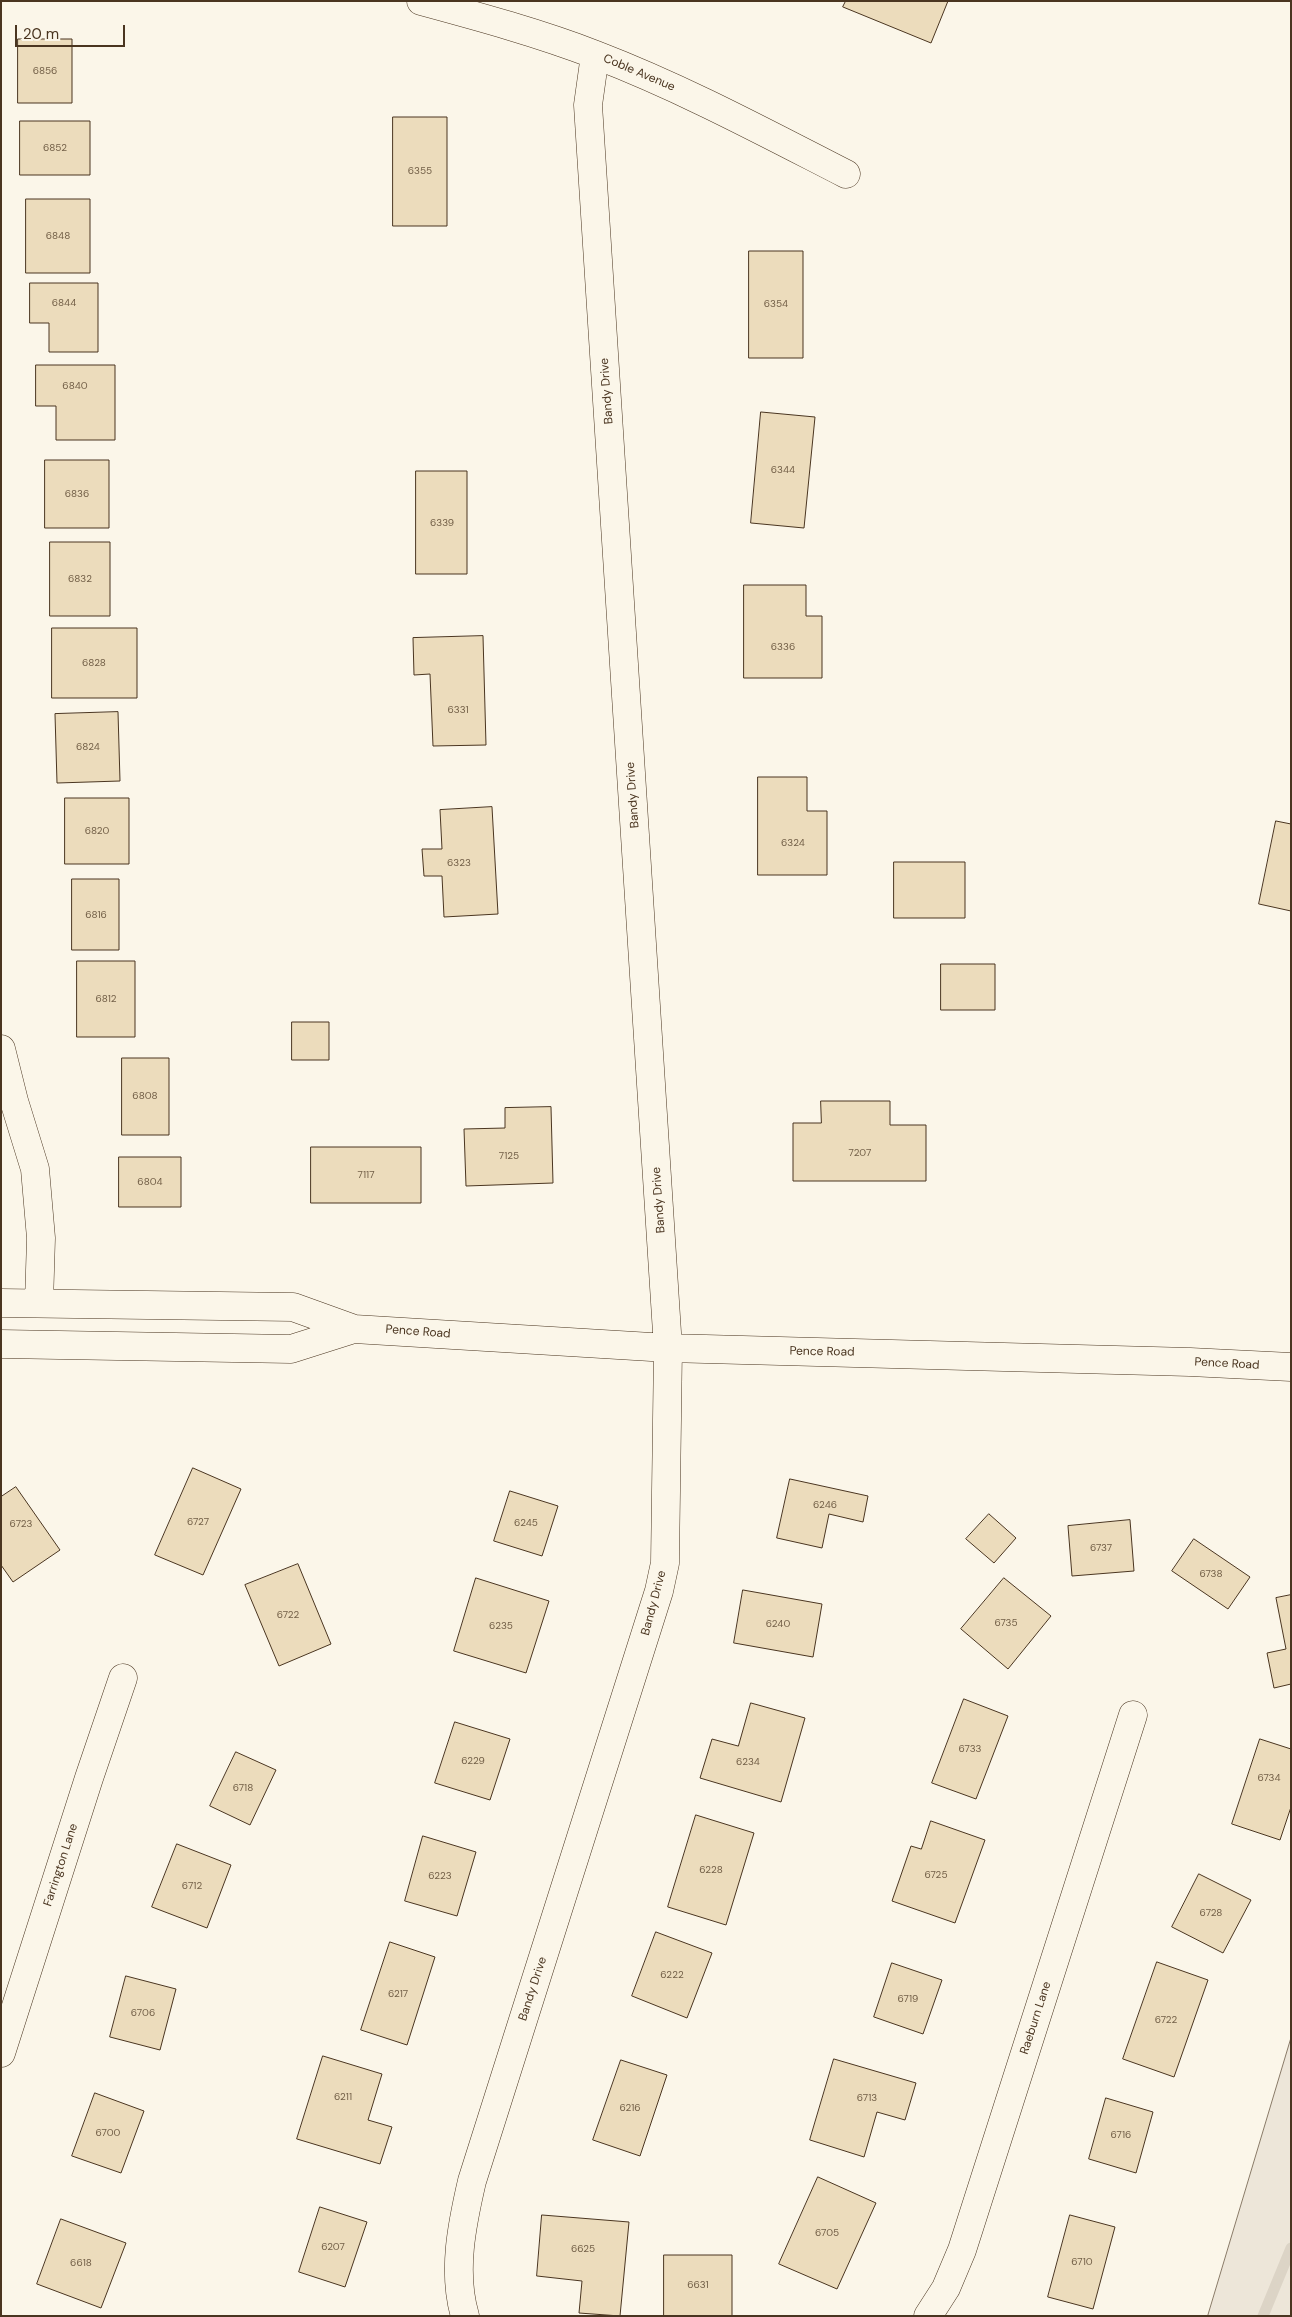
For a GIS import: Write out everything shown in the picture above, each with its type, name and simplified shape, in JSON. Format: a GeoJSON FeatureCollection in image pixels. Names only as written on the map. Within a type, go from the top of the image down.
{"type":"FeatureCollection","features":[{"type":"Feature","properties":{"kind":"street","name":"Coble Avenue"},"geometry":{"type":"LineString","coordinates":[[421,1],[494,20],[595,55],[700,99],[846,174]]}},
{"type":"Feature","properties":{"kind":"street","name":"Bandy Drive"},"geometry":{"type":"LineString","coordinates":[[465,2316],[460,2275],[461,2227],[472,2181],[659,1591],[665,1563],[668,1348],[588,106],[595,55]]}},
{"type":"Feature","properties":{"kind":"street"},"geometry":{"type":"LineString","coordinates":[[1,1049],[14,1101],[35,1169],[41,1238],[39,1303]]}},
{"type":"Feature","properties":{"kind":"street","name":"Pence Road"},"geometry":{"type":"LineString","coordinates":[[1,1303],[293,1307],[354,1328],[668,1348],[1190,1362],[1291,1367]]}},
{"type":"Feature","properties":{"kind":"street","name":"Pence Road"},"geometry":{"type":"LineString","coordinates":[[1,1344],[291,1349],[354,1328]]}},
{"type":"Feature","properties":{"kind":"street","name":"Farrington Lane"},"geometry":{"type":"LineString","coordinates":[[1,2053],[88,1778],[123,1678]]}},
{"type":"Feature","properties":{"kind":"street","name":"Raeburn Lane"},"geometry":{"type":"LineString","coordinates":[[928,2316],[946,2288],[962,2250],[1133,1715]]}},
{"type":"Feature","properties":{"kind":"shaded area"},"geometry":{"type":"Polygon","coordinates":[[[1291,2038],[1291,2316],[1208,2316],[1291,2038]]]}},
{"type":"Feature","properties":{"kind":"building"},"geometry":{"type":"Polygon","coordinates":[[[846,1],[948,1],[931,43],[843,7],[846,1]]]}},
{"type":"Feature","properties":{"kind":"building"},"geometry":{"type":"Polygon","coordinates":[[[18,39],[72,39],[72,103],[18,103],[18,39]]]}},
{"type":"Feature","properties":{"kind":"building"},"geometry":{"type":"Polygon","coordinates":[[[393,117],[447,117],[447,226],[393,226],[393,117]]]}},
{"type":"Feature","properties":{"kind":"building"},"geometry":{"type":"Polygon","coordinates":[[[20,121],[90,121],[90,175],[20,175],[20,121]]]}},
{"type":"Feature","properties":{"kind":"building"},"geometry":{"type":"Polygon","coordinates":[[[26,199],[90,199],[90,273],[26,273],[26,199]]]}},
{"type":"Feature","properties":{"kind":"building"},"geometry":{"type":"Polygon","coordinates":[[[749,251],[803,251],[803,358],[749,358],[749,251]]]}},
{"type":"Feature","properties":{"kind":"building"},"geometry":{"type":"Polygon","coordinates":[[[30,283],[98,283],[98,352],[49,352],[49,323],[30,323],[30,283]]]}},
{"type":"Feature","properties":{"kind":"building"},"geometry":{"type":"Polygon","coordinates":[[[36,365],[115,365],[115,440],[56,440],[56,406],[36,406],[36,365]]]}},
{"type":"Feature","properties":{"kind":"building"},"geometry":{"type":"Polygon","coordinates":[[[761,412],[815,417],[804,528],[751,523],[761,412]]]}},
{"type":"Feature","properties":{"kind":"building"},"geometry":{"type":"Polygon","coordinates":[[[45,460],[109,460],[109,528],[45,528],[45,460]]]}},
{"type":"Feature","properties":{"kind":"building"},"geometry":{"type":"Polygon","coordinates":[[[416,471],[467,471],[467,574],[416,574],[416,471]]]}},
{"type":"Feature","properties":{"kind":"building"},"geometry":{"type":"Polygon","coordinates":[[[50,542],[110,542],[110,616],[50,616],[50,542]]]}},
{"type":"Feature","properties":{"kind":"building"},"geometry":{"type":"Polygon","coordinates":[[[744,585],[806,585],[806,616],[822,616],[822,678],[744,678],[744,585]]]}},
{"type":"Feature","properties":{"kind":"building"},"geometry":{"type":"Polygon","coordinates":[[[52,628],[137,628],[137,698],[52,698],[52,628]]]}},
{"type":"Feature","properties":{"kind":"building"},"geometry":{"type":"Polygon","coordinates":[[[483,636],[486,745],[433,746],[430,674],[414,675],[413,638],[483,636]]]}},
{"type":"Feature","properties":{"kind":"building"},"geometry":{"type":"Polygon","coordinates":[[[118,712],[120,781],[57,783],[55,714],[118,712]]]}},
{"type":"Feature","properties":{"kind":"building"},"geometry":{"type":"Polygon","coordinates":[[[758,777],[807,777],[807,811],[827,811],[827,875],[758,875],[758,777]]]}},
{"type":"Feature","properties":{"kind":"building"},"geometry":{"type":"Polygon","coordinates":[[[65,798],[129,798],[129,864],[65,864],[65,798]]]}},
{"type":"Feature","properties":{"kind":"building"},"geometry":{"type":"Polygon","coordinates":[[[492,807],[498,914],[444,917],[442,876],[424,876],[422,849],[442,849],[440,810],[492,807]]]}},
{"type":"Feature","properties":{"kind":"building"},"geometry":{"type":"Polygon","coordinates":[[[1276,821],[1291,824],[1291,911],[1259,904],[1276,821]]]}},
{"type":"Feature","properties":{"kind":"building"},"geometry":{"type":"Polygon","coordinates":[[[894,862],[965,862],[965,918],[894,918],[894,862]]]}},
{"type":"Feature","properties":{"kind":"building"},"geometry":{"type":"Polygon","coordinates":[[[72,879],[119,879],[119,950],[72,950],[72,879]]]}},
{"type":"Feature","properties":{"kind":"building"},"geometry":{"type":"Polygon","coordinates":[[[77,961],[135,961],[135,1037],[77,1037],[77,961]]]}},
{"type":"Feature","properties":{"kind":"building"},"geometry":{"type":"Polygon","coordinates":[[[941,964],[995,964],[995,1010],[941,1010],[941,964]]]}},
{"type":"Feature","properties":{"kind":"building"},"geometry":{"type":"Polygon","coordinates":[[[292,1022],[329,1022],[329,1060],[292,1060],[292,1022]]]}},
{"type":"Feature","properties":{"kind":"building"},"geometry":{"type":"Polygon","coordinates":[[[122,1058],[169,1058],[169,1135],[122,1135],[122,1058]]]}},
{"type":"Feature","properties":{"kind":"building"},"geometry":{"type":"Polygon","coordinates":[[[821,1101],[890,1101],[890,1125],[926,1125],[926,1181],[793,1181],[793,1123],[821,1123],[821,1101]]]}},
{"type":"Feature","properties":{"kind":"building"},"geometry":{"type":"Polygon","coordinates":[[[551,1107],[553,1183],[466,1186],[464,1129],[505,1128],[505,1108],[551,1107]]]}},
{"type":"Feature","properties":{"kind":"building"},"geometry":{"type":"Polygon","coordinates":[[[311,1147],[421,1147],[421,1203],[311,1203],[311,1147]]]}},
{"type":"Feature","properties":{"kind":"building"},"geometry":{"type":"Polygon","coordinates":[[[119,1157],[181,1157],[181,1207],[119,1207],[119,1157]]]}},
{"type":"Feature","properties":{"kind":"building"},"geometry":{"type":"Polygon","coordinates":[[[193,1468],[241,1489],[203,1575],[155,1555],[193,1468]]]}},
{"type":"Feature","properties":{"kind":"building"},"geometry":{"type":"Polygon","coordinates":[[[790,1479],[868,1496],[863,1522],[829,1514],[822,1548],[777,1538],[790,1479]]]}},
{"type":"Feature","properties":{"kind":"building"},"geometry":{"type":"Polygon","coordinates":[[[16,1487],[60,1550],[13,1582],[1,1565],[1,1497],[16,1487]]]}},
{"type":"Feature","properties":{"kind":"building"},"geometry":{"type":"Polygon","coordinates":[[[510,1491],[558,1506],[542,1556],[494,1541],[510,1491]]]}},
{"type":"Feature","properties":{"kind":"building"},"geometry":{"type":"Polygon","coordinates":[[[989,1514],[1016,1538],[994,1563],[966,1539],[989,1514]]]}},
{"type":"Feature","properties":{"kind":"building"},"geometry":{"type":"Polygon","coordinates":[[[1130,1520],[1134,1571],[1072,1576],[1068,1526],[1130,1520]]]}},
{"type":"Feature","properties":{"kind":"building"},"geometry":{"type":"Polygon","coordinates":[[[1194,1539],[1250,1577],[1228,1609],[1172,1571],[1194,1539]]]}},
{"type":"Feature","properties":{"kind":"building"},"geometry":{"type":"Polygon","coordinates":[[[298,1564],[331,1644],[279,1666],[245,1585],[298,1564]]]}},
{"type":"Feature","properties":{"kind":"building"},"geometry":{"type":"Polygon","coordinates":[[[476,1578],[549,1601],[526,1673],[454,1651],[476,1578]]]}},
{"type":"Feature","properties":{"kind":"building"},"geometry":{"type":"Polygon","coordinates":[[[1004,1578],[1051,1616],[1008,1669],[961,1629],[1004,1578]]]}},
{"type":"Feature","properties":{"kind":"building"},"geometry":{"type":"Polygon","coordinates":[[[743,1590],[822,1604],[813,1657],[734,1643],[743,1590]]]}},
{"type":"Feature","properties":{"kind":"building"},"geometry":{"type":"Polygon","coordinates":[[[1291,1595],[1291,1684],[1274,1688],[1267,1653],[1286,1649],[1276,1598],[1291,1595]]]}},
{"type":"Feature","properties":{"kind":"building"},"geometry":{"type":"Polygon","coordinates":[[[964,1699],[1008,1716],[976,1799],[932,1783],[964,1699]]]}},
{"type":"Feature","properties":{"kind":"building"},"geometry":{"type":"Polygon","coordinates":[[[751,1703],[805,1718],[781,1802],[700,1778],[712,1739],[738,1746],[751,1703]]]}},
{"type":"Feature","properties":{"kind":"building"},"geometry":{"type":"Polygon","coordinates":[[[455,1722],[510,1739],[490,1800],[435,1783],[455,1722]]]}},
{"type":"Feature","properties":{"kind":"building"},"geometry":{"type":"Polygon","coordinates":[[[1260,1739],[1291,1749],[1291,1807],[1280,1840],[1232,1824],[1260,1739]]]}},
{"type":"Feature","properties":{"kind":"building"},"geometry":{"type":"Polygon","coordinates":[[[236,1752],[276,1770],[250,1825],[210,1806],[236,1752]]]}},
{"type":"Feature","properties":{"kind":"building"},"geometry":{"type":"Polygon","coordinates":[[[696,1815],[754,1833],[726,1925],[668,1907],[696,1815]]]}},
{"type":"Feature","properties":{"kind":"building"},"geometry":{"type":"Polygon","coordinates":[[[931,1821],[985,1840],[955,1923],[892,1901],[911,1846],[921,1849],[931,1821]]]}},
{"type":"Feature","properties":{"kind":"building"},"geometry":{"type":"Polygon","coordinates":[[[423,1836],[476,1852],[457,1916],[405,1901],[423,1836]]]}},
{"type":"Feature","properties":{"kind":"building"},"geometry":{"type":"Polygon","coordinates":[[[177,1844],[231,1865],[207,1928],[152,1907],[177,1844]]]}},
{"type":"Feature","properties":{"kind":"building"},"geometry":{"type":"Polygon","coordinates":[[[1199,1874],[1251,1900],[1223,1953],[1172,1927],[1199,1874]]]}},
{"type":"Feature","properties":{"kind":"building"},"geometry":{"type":"Polygon","coordinates":[[[656,1932],[712,1953],[687,2018],[632,1996],[656,1932]]]}},
{"type":"Feature","properties":{"kind":"building"},"geometry":{"type":"Polygon","coordinates":[[[390,1942],[435,1957],[407,2045],[361,2030],[390,1942]]]}},
{"type":"Feature","properties":{"kind":"building"},"geometry":{"type":"Polygon","coordinates":[[[1157,1962],[1208,1980],[1174,2077],[1123,2059],[1157,1962]]]}},
{"type":"Feature","properties":{"kind":"building"},"geometry":{"type":"Polygon","coordinates":[[[892,1963],[942,1980],[923,2034],[874,2017],[892,1963]]]}},
{"type":"Feature","properties":{"kind":"building"},"geometry":{"type":"Polygon","coordinates":[[[126,1976],[176,1989],[160,2050],[110,2037],[126,1976]]]}},
{"type":"Feature","properties":{"kind":"building"},"geometry":{"type":"Polygon","coordinates":[[[323,2056],[382,2074],[368,2120],[392,2127],[380,2164],[297,2139],[323,2056]]]}},
{"type":"Feature","properties":{"kind":"building"},"geometry":{"type":"Polygon","coordinates":[[[834,2059],[916,2083],[905,2120],[877,2112],[864,2157],[810,2140],[834,2059]]]}},
{"type":"Feature","properties":{"kind":"building"},"geometry":{"type":"Polygon","coordinates":[[[621,2060],[667,2075],[640,2156],[593,2140],[621,2060]]]}},
{"type":"Feature","properties":{"kind":"building"},"geometry":{"type":"Polygon","coordinates":[[[95,2093],[144,2111],[121,2173],[72,2156],[95,2093]]]}},
{"type":"Feature","properties":{"kind":"building"},"geometry":{"type":"Polygon","coordinates":[[[1106,2098],[1153,2112],[1136,2173],[1089,2159],[1106,2098]]]}},
{"type":"Feature","properties":{"kind":"building"},"geometry":{"type":"Polygon","coordinates":[[[818,2177],[876,2203],[837,2289],[779,2264],[818,2177]]]}},
{"type":"Feature","properties":{"kind":"building"},"geometry":{"type":"Polygon","coordinates":[[[320,2207],[367,2222],[345,2287],[299,2272],[320,2207]]]}},
{"type":"Feature","properties":{"kind":"building"},"geometry":{"type":"Polygon","coordinates":[[[542,2215],[629,2222],[620,2316],[579,2313],[582,2281],[537,2276],[542,2215]]]}},
{"type":"Feature","properties":{"kind":"building"},"geometry":{"type":"Polygon","coordinates":[[[1070,2215],[1115,2227],[1093,2309],[1048,2297],[1070,2215]]]}},
{"type":"Feature","properties":{"kind":"building"},"geometry":{"type":"Polygon","coordinates":[[[61,2219],[126,2243],[101,2308],[37,2284],[61,2219]]]}},
{"type":"Feature","properties":{"kind":"building"},"geometry":{"type":"Polygon","coordinates":[[[664,2255],[732,2255],[732,2316],[664,2316],[664,2255]]]}},
{"type":"Feature","properties":{"kind":"waterway"},"geometry":{"type":"LineString","coordinates":[[1263,2316],[1291,2248]]}}]}
